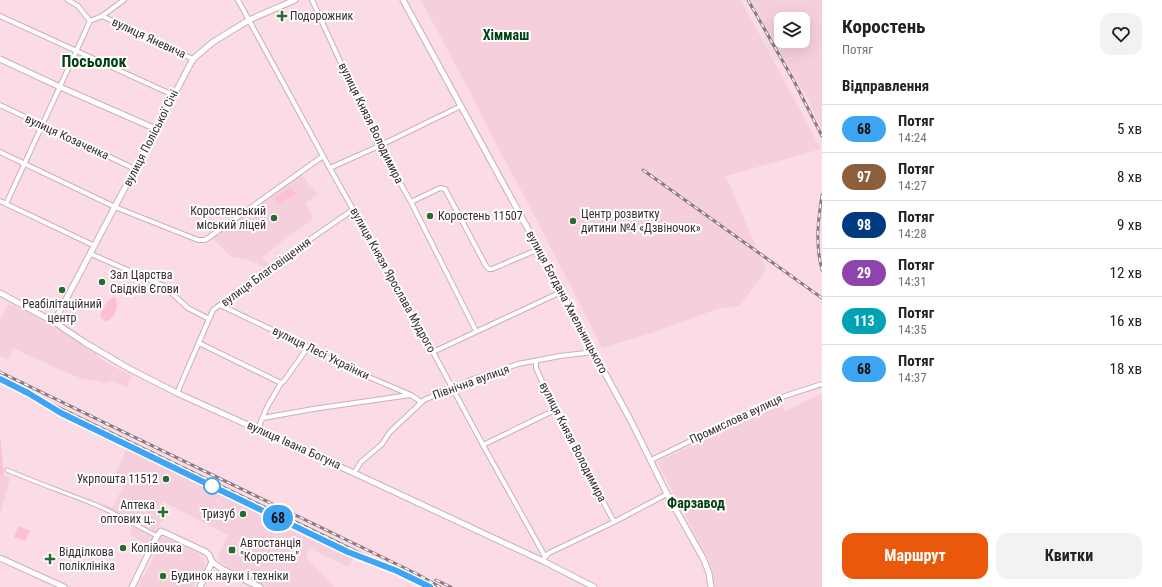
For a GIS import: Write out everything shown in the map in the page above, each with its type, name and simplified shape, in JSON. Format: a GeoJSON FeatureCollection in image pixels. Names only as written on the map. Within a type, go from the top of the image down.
{"type":"FeatureCollection","features":[{"type":"Feature","properties":{"kind":"street"},"geometry":{"type":"LineString","coordinates":[[6,204],[90,21],[78,6],[68,0]]}},
{"type":"Feature","properties":{"kind":"street"},"geometry":{"type":"LineString","coordinates":[[102,16],[124,0]]}},
{"type":"Feature","properties":{"kind":"street","name":"вулиця Князя Ярослава Мудрого"},"geometry":{"type":"LineString","coordinates":[[238,0],[323,156],[433,352],[544,559]]}},
{"type":"Feature","properties":{"kind":"street","name":"вулиця Поліської Січі"},"geometry":{"type":"LineString","coordinates":[[54,322],[193,59],[213,42],[249,20],[295,0]]}},
{"type":"Feature","properties":{"kind":"street","name":"вулиця Князя Володимира"},"geometry":{"type":"LineString","coordinates":[[312,0],[379,146],[410,202],[476,331]]}},
{"type":"Feature","properties":{"kind":"street","name":"вулиця Богдана Хмельницького"},"geometry":{"type":"LineString","coordinates":[[403,0],[539,249],[651,460],[667,494],[703,558],[709,572],[712,587]]}},
{"type":"Feature","properties":{"kind":"street"},"geometry":{"type":"LineString","coordinates":[[0,16],[173,95]]}},
{"type":"Feature","properties":{"kind":"street","name":"вулиця Яневича"},"geometry":{"type":"LineString","coordinates":[[90,21],[102,16],[193,59]]}},
{"type":"Feature","properties":{"kind":"street"},"geometry":{"type":"LineString","coordinates":[[0,59],[156,129]]}},
{"type":"Feature","properties":{"kind":"street","name":"вулиця Козаченка"},"geometry":{"type":"LineString","coordinates":[[0,105],[135,169]]}},
{"type":"Feature","properties":{"kind":"street"},"geometry":{"type":"LineString","coordinates":[[330,168],[461,106]]}},
{"type":"Feature","properties":{"kind":"street"},"geometry":{"type":"LineString","coordinates":[[0,152],[116,207],[198,240],[205,240],[323,156]]}},
{"type":"Feature","properties":{"kind":"street"},"geometry":{"type":"LineString","coordinates":[[410,202],[440,188],[445,189],[489,269],[539,249]]}},
{"type":"Feature","properties":{"kind":"street"},"geometry":{"type":"LineString","coordinates":[[0,202],[95,246]]}},
{"type":"Feature","properties":{"kind":"street","name":"вулиця Благовіщення"},"geometry":{"type":"LineString","coordinates":[[177,393],[213,310],[283,258],[354,209]]}},
{"type":"Feature","properties":{"kind":"street"},"geometry":{"type":"LineString","coordinates":[[91,254],[164,286],[188,308],[209,319]]}},
{"type":"Feature","properties":{"kind":"street"},"geometry":{"type":"LineString","coordinates":[[433,352],[561,292]]}},
{"type":"Feature","properties":{"kind":"street","name":"вулиця Івана Богуна"},"geometry":{"type":"LineString","coordinates":[[0,293],[54,322],[128,368],[177,393],[544,559],[594,587]]}},
{"type":"Feature","properties":{"kind":"street","name":"вулиця Лесі Українки"},"geometry":{"type":"LineString","coordinates":[[220,306],[308,347],[343,366],[411,395],[421,402]]}},
{"type":"Feature","properties":{"kind":"street"},"geometry":{"type":"LineString","coordinates":[[199,343],[281,382]]}},
{"type":"Feature","properties":{"kind":"street"},"geometry":{"type":"LineString","coordinates":[[258,429],[266,409],[281,382],[284,381],[308,347]]}},
{"type":"Feature","properties":{"kind":"street","name":"Північна вулиця"},"geometry":{"type":"LineString","coordinates":[[354,472],[361,462],[382,444],[390,432],[427,398],[473,378],[518,364],[560,356],[594,352]]}},
{"type":"Feature","properties":{"kind":"street","name":"вулиця Князя Володимира"},"geometry":{"type":"LineString","coordinates":[[536,361],[536,368],[555,410],[614,522]]}},
{"type":"Feature","properties":{"kind":"street","name":"Промислова вулиця"},"geometry":{"type":"LineString","coordinates":[[651,460],[782,397],[822,384]]}},
{"type":"Feature","properties":{"kind":"street"},"geometry":{"type":"LineString","coordinates":[[262,418],[411,395]]}},
{"type":"Feature","properties":{"kind":"street"},"geometry":{"type":"LineString","coordinates":[[483,445],[555,410]]}},
{"type":"Feature","properties":{"kind":"street"},"geometry":{"type":"LineString","coordinates":[[7,470],[98,506],[158,534]]}},
{"type":"Feature","properties":{"kind":"street"},"geometry":{"type":"LineString","coordinates":[[544,559],[549,553],[614,522],[667,494]]}},
{"type":"Feature","properties":{"kind":"street"},"geometry":{"type":"LineString","coordinates":[[132,587],[161,530],[206,552],[212,562],[222,569],[260,587]]}},
{"type":"Feature","properties":{"kind":"street"},"geometry":{"type":"LineString","coordinates":[[0,558],[64,587]]}},
{"type":"Feature","properties":{"kind":"street"},"geometry":{"type":"LineString","coordinates":[[200,587],[212,562]]}},
{"type":"Feature","properties":{"kind":"shaded area"},"geometry":{"type":"Polygon","coordinates":[[[421,0],[741,0],[821,149],[726,176],[766,270],[739,306],[717,309],[652,333],[602,348],[421,0]]]}},
{"type":"Feature","properties":{"kind":"shaded area"},"geometry":{"type":"Polygon","coordinates":[[[750,0],[822,0],[822,129],[806,96],[778,48],[810,48],[810,12],[774,12],[774,41],[750,0]]]}},
{"type":"Feature","properties":{"kind":"shaded area","name":"Коростенський міський ліцей"},"geometry":{"type":"Polygon","coordinates":[[[300,173],[318,194],[305,203],[313,216],[311,221],[262,258],[270,265],[267,269],[249,260],[233,257],[228,254],[211,236],[300,173]]]}},
{"type":"Feature","properties":{"kind":"shaded area"},"geometry":{"type":"Polygon","coordinates":[[[291,187],[296,194],[280,204],[275,198],[291,187]]]}},
{"type":"Feature","properties":{"kind":"shaded area"},"geometry":{"type":"Polygon","coordinates":[[[115,297],[117,304],[116,312],[110,320],[104,321],[100,314],[107,302],[115,297]]]}},
{"type":"Feature","properties":{"kind":"shaded area"},"geometry":{"type":"Polygon","coordinates":[[[9,303],[39,318],[58,330],[59,328],[97,353],[96,355],[107,363],[132,376],[127,387],[110,381],[108,383],[99,382],[98,380],[90,381],[84,378],[82,379],[13,348],[8,359],[0,356],[0,321],[9,303]]]}},
{"type":"Feature","properties":{"kind":"shaded area"},"geometry":{"type":"Polygon","coordinates":[[[822,393],[822,587],[715,587],[713,573],[708,559],[657,462],[772,405],[779,403],[785,411],[822,393]]]}},
{"type":"Feature","properties":{"kind":"shaded area"},"geometry":{"type":"Polygon","coordinates":[[[0,436],[4,476],[0,476],[0,436]]]}},
{"type":"Feature","properties":{"kind":"shaded area"},"geometry":{"type":"Polygon","coordinates":[[[126,450],[167,465],[273,516],[271,521],[353,559],[349,567],[310,549],[306,557],[334,587],[268,587],[220,563],[218,557],[228,535],[163,502],[159,508],[166,513],[149,546],[129,534],[134,525],[99,506],[101,502],[113,507],[123,486],[123,482],[116,474],[126,450]]]}},
{"type":"Feature","properties":{"kind":"shaded area"},"geometry":{"type":"Polygon","coordinates":[[[0,476],[8,476],[10,479],[0,516],[0,476]]]}},
{"type":"Feature","properties":{"kind":"shaded area"},"geometry":{"type":"Polygon","coordinates":[[[19,526],[30,531],[25,541],[14,537],[19,526]]]}},
{"type":"Feature","properties":{"kind":"shaded area"},"geometry":{"type":"Polygon","coordinates":[[[162,537],[198,553],[203,558],[205,570],[202,575],[199,574],[193,587],[140,587],[138,585],[159,545],[156,544],[158,539],[162,537]]]}},
{"type":"Feature","properties":{"kind":"railway"},"geometry":{"type":"LineString","coordinates":[[748,0],[794,81],[822,136]]}},
{"type":"Feature","properties":{"kind":"railway"},"geometry":{"type":"LineString","coordinates":[[643,170],[822,298]]}},
{"type":"Feature","properties":{"kind":"railway"},"geometry":{"type":"LineString","coordinates":[[822,195],[818,223],[818,251],[822,270]]}},
{"type":"Feature","properties":{"kind":"railway"},"geometry":{"type":"LineString","coordinates":[[0,372],[417,574],[440,587]]}},
{"type":"Feature","properties":{"kind":"railway"},"geometry":{"type":"LineString","coordinates":[[0,379],[426,585]]}},
{"type":"Feature","properties":{"kind":"railway"},"geometry":{"type":"LineString","coordinates":[[436,580],[451,587]]}},
{"type":"Feature","properties":{"kind":"train","name":"68"},"geometry":{"type":"LineString","coordinates":[[0,379],[28,393],[61,413],[348,552],[397,571],[430,587]]}},
{"type":"Feature","properties":{"kind":"place","name":"Подорожник"},"geometry":{"type":"Point","coordinates":[282,16]}},
{"type":"Feature","properties":{"kind":"place","name":"Коростень 11507"},"geometry":{"type":"Point","coordinates":[430,216]}},
{"type":"Feature","properties":{"kind":"place","name":"Коростенський міський ліцей"},"geometry":{"type":"Point","coordinates":[274,218]}},
{"type":"Feature","properties":{"kind":"place","name":"Центр розвитку дитини №4 «Дзвіночок»"},"geometry":{"type":"Point","coordinates":[573,221]}},
{"type":"Feature","properties":{"kind":"place","name":"Зал Царства Свідків Єгови"},"geometry":{"type":"Point","coordinates":[102,282]}},
{"type":"Feature","properties":{"kind":"place","name":"Реабілітаційний центр"},"geometry":{"type":"Point","coordinates":[62,290]}},
{"type":"Feature","properties":{"kind":"place","name":"Укрпошта 11512"},"geometry":{"type":"Point","coordinates":[166,479]}},
{"type":"Feature","properties":{"kind":"place","name":"Аптека оптових ц‥"},"geometry":{"type":"Point","coordinates":[163,512]}},
{"type":"Feature","properties":{"kind":"place","name":"Тризуб"},"geometry":{"type":"Point","coordinates":[243,514]}},
{"type":"Feature","properties":{"kind":"place","name":"Копійочка"},"geometry":{"type":"Point","coordinates":[123,548]}},
{"type":"Feature","properties":{"kind":"place","name":"Автостанція \"Коростень\""},"geometry":{"type":"Point","coordinates":[232,550]}},
{"type":"Feature","properties":{"kind":"place","name":"Відділкова поліклініка"},"geometry":{"type":"Point","coordinates":[50,559]}},
{"type":"Feature","properties":{"kind":"place","name":"Будинок науки і техніки"},"geometry":{"type":"Point","coordinates":[163,576]}},
{"type":"Feature","properties":{"kind":"district","name":"Хіммаш"},"geometry":{"type":"Point","coordinates":[506,35]}},
{"type":"Feature","properties":{"kind":"district","name":"Посьолок"},"geometry":{"type":"Point","coordinates":[94,61]}},
{"type":"Feature","properties":{"kind":"district","name":"Фарзавод"},"geometry":{"type":"Point","coordinates":[696,503]}}]}
